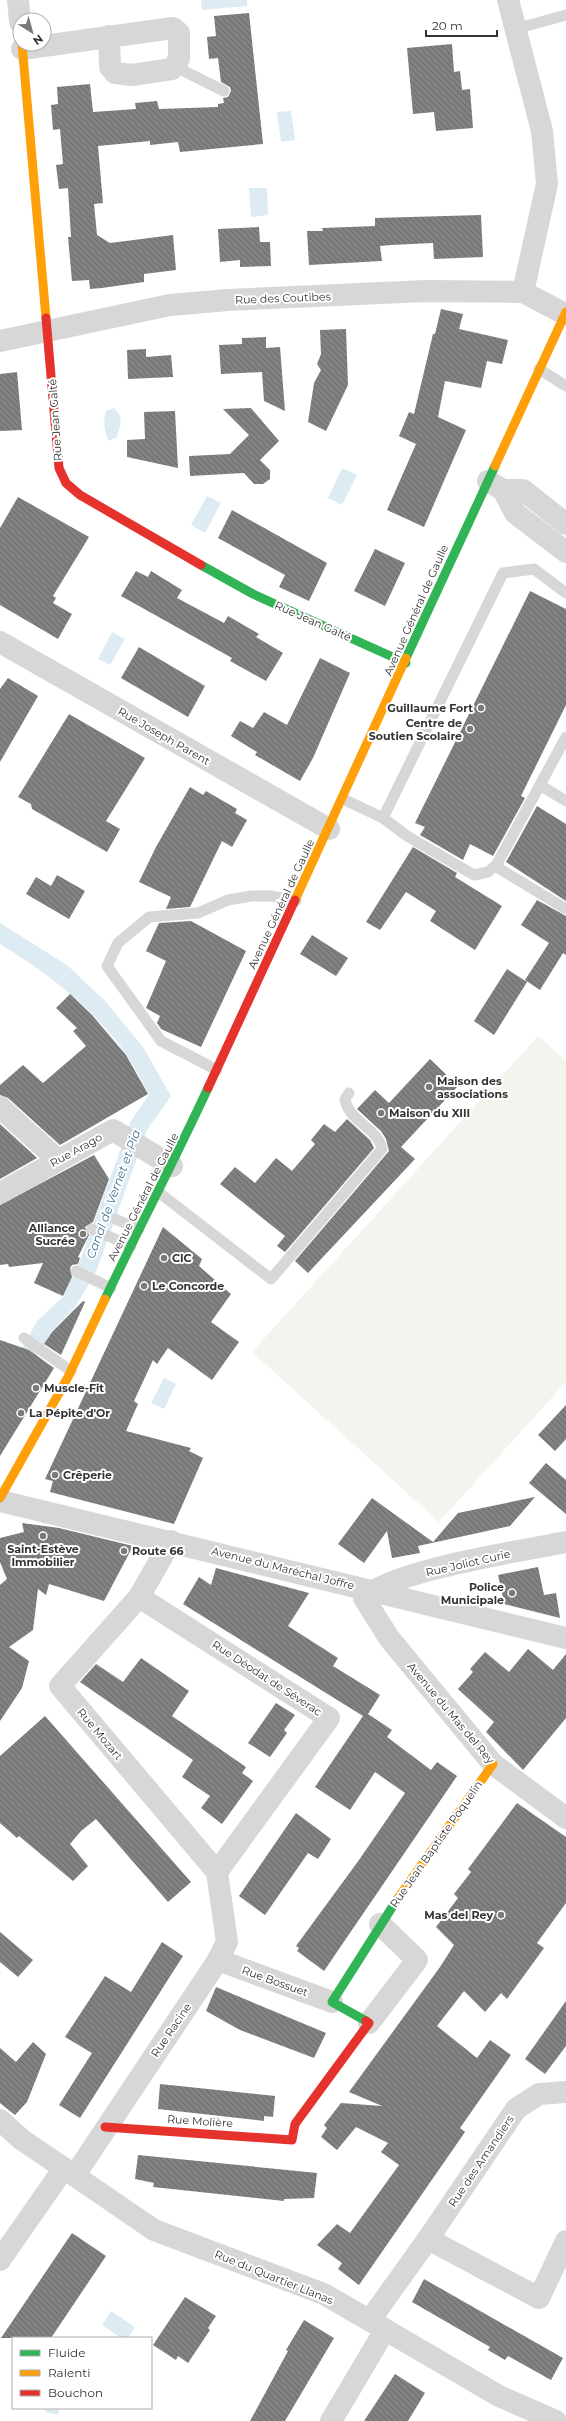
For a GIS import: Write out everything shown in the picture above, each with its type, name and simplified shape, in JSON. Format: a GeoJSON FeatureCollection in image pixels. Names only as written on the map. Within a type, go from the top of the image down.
{"type":"FeatureCollection","features":[{"type":"Feature","properties":{"kind":"street"},"geometry":{"type":"LineString","coordinates":[[18,0],[19,12]]}},
{"type":"Feature","properties":{"kind":"street"},"geometry":{"type":"LineString","coordinates":[[508,0],[542,131],[547,184],[524,292]]}},
{"type":"Feature","properties":{"kind":"street"},"geometry":{"type":"LineString","coordinates":[[52,43],[173,28],[179,34],[179,59],[172,69],[132,75],[115,73],[110,67],[109,36]]}},
{"type":"Feature","properties":{"kind":"street","name":"Rue Jean Galté"},"geometry":{"type":"LineString","coordinates":[[23,52],[49,332],[59,468],[66,483],[80,495],[142,533],[253,594],[406,663]]}},
{"type":"Feature","properties":{"kind":"street","name":"Rue des Coutibes"},"geometry":{"type":"LineString","coordinates":[[0,341],[49,332],[170,305],[221,300],[426,291],[524,292],[564,323]]}},
{"type":"Feature","properties":{"kind":"street","name":"Avenue Général de Gaulle"},"geometry":{"type":"LineString","coordinates":[[0,1499],[71,1371],[157,1191],[172,1166],[406,663],[495,485],[539,369],[564,323]]}},
{"type":"Feature","properties":{"kind":"street"},"geometry":{"type":"LineString","coordinates":[[495,485],[523,490],[566,524]]}},
{"type":"Feature","properties":{"kind":"street"},"geometry":{"type":"LineString","coordinates":[[495,485],[515,513],[566,552]]}},
{"type":"Feature","properties":{"kind":"street","name":"Rue Joseph Parent"},"geometry":{"type":"LineString","coordinates":[[0,642],[329,829]]}},
{"type":"Feature","properties":{"kind":"street"},"geometry":{"type":"LineString","coordinates":[[0,1107],[58,1160]]}},
{"type":"Feature","properties":{"kind":"street","name":"Rue Arago"},"geometry":{"type":"LineString","coordinates":[[0,1193],[113,1130],[172,1166]]}},
{"type":"Feature","properties":{"kind":"street","name":"Avenue du Maréchal Joffre"},"geometry":{"type":"LineString","coordinates":[[0,1499],[566,1638]]}},
{"type":"Feature","properties":{"kind":"street"},"geometry":{"type":"LineString","coordinates":[[139,1597],[171,1541]]}},
{"type":"Feature","properties":{"kind":"street","name":"Rue Joliot Curie"},"geometry":{"type":"LineString","coordinates":[[372,1590],[391,1582],[450,1566],[566,1542]]}},
{"type":"Feature","properties":{"kind":"street","name":"Avenue du Mas del Rey"},"geometry":{"type":"LineString","coordinates":[[372,1590],[364,1598],[390,1638],[493,1764],[566,1818]]}},
{"type":"Feature","properties":{"kind":"street","name":"Rue Mozart"},"geometry":{"type":"LineString","coordinates":[[139,1597],[60,1686],[217,1872]]}},
{"type":"Feature","properties":{"kind":"street","name":"Rue Déodat de Séverac"},"geometry":{"type":"LineString","coordinates":[[139,1597],[329,1718],[217,1872]]}},
{"type":"Feature","properties":{"kind":"street","name":"Rue Jean Baptiste Poquelin"},"geometry":{"type":"LineString","coordinates":[[332,2002],[380,1924],[493,1764]]}},
{"type":"Feature","properties":{"kind":"street","name":"Rue Racine"},"geometry":{"type":"LineString","coordinates":[[0,2260],[105,2127],[218,1960],[227,1942],[217,1872]]}},
{"type":"Feature","properties":{"kind":"street"},"geometry":{"type":"LineString","coordinates":[[332,2002],[370,2023],[417,1960],[380,1924]]}},
{"type":"Feature","properties":{"kind":"street","name":"Rue Bossuet"},"geometry":{"type":"LineString","coordinates":[[218,1960],[332,2002]]}},
{"type":"Feature","properties":{"kind":"street","name":"Rue Molière"},"geometry":{"type":"LineString","coordinates":[[105,2127],[292,2140],[295,2124],[370,2023]]}},
{"type":"Feature","properties":{"kind":"street","name":"Rue des Amandiers"},"geometry":{"type":"LineString","coordinates":[[331,2421],[378,2325],[428,2239],[516,2109],[539,2094],[566,2092]]}},
{"type":"Feature","properties":{"kind":"street","name":"Rue du Quartier Llanas"},"geometry":{"type":"LineString","coordinates":[[0,2120],[22,2139],[154,2230],[324,2294],[499,2396],[556,2421]]}},
{"type":"Feature","properties":{"kind":"street"},"geometry":{"type":"LineString","coordinates":[[428,2239],[539,2298],[566,2241]]}},
{"type":"Feature","properties":{"kind":"lane"},"geometry":{"type":"LineString","coordinates":[[515,29],[566,15]]}},
{"type":"Feature","properties":{"kind":"lane"},"geometry":{"type":"LineString","coordinates":[[174,66],[224,91]]}},
{"type":"Feature","properties":{"kind":"lane"},"geometry":{"type":"LineString","coordinates":[[539,369],[566,386]]}},
{"type":"Feature","properties":{"kind":"lane"},"geometry":{"type":"LineString","coordinates":[[383,818],[503,573],[534,569],[566,593]]}},
{"type":"Feature","properties":{"kind":"lane"},"geometry":{"type":"LineString","coordinates":[[343,799],[383,818],[407,836],[474,875],[488,872],[495,866],[566,737]]}},
{"type":"Feature","properties":{"kind":"lane"},"geometry":{"type":"LineString","coordinates":[[540,785],[566,801]]}},
{"type":"Feature","properties":{"kind":"lane"},"geometry":{"type":"LineString","coordinates":[[495,866],[566,910]]}},
{"type":"Feature","properties":{"kind":"lane"},"geometry":{"type":"LineString","coordinates":[[217,1070],[161,1041],[107,966],[118,943],[149,917],[198,913],[228,900],[251,896],[271,896],[296,902]]}},
{"type":"Feature","properties":{"kind":"lane"},"geometry":{"type":"LineString","coordinates":[[157,1191],[271,1279],[382,1149],[380,1140],[346,1108],[345,1099],[349,1093]]}},
{"type":"Feature","properties":{"kind":"lane"},"geometry":{"type":"LineString","coordinates":[[115,1219],[139,1229]]}},
{"type":"Feature","properties":{"kind":"lane"},"geometry":{"type":"LineString","coordinates":[[92,1230],[131,1246]]}},
{"type":"Feature","properties":{"kind":"lane"},"geometry":{"type":"LineString","coordinates":[[76,1271],[111,1288]]}},
{"type":"Feature","properties":{"kind":"lane"},"geometry":{"type":"LineString","coordinates":[[24,1338],[71,1371]]}},
{"type":"Feature","properties":{"kind":"shaded area"},"geometry":{"type":"Polygon","coordinates":[[[538,1036],[566,1061],[566,1382],[439,1522],[252,1352],[538,1036]]]}},
{"type":"Feature","properties":{"kind":"water"},"geometry":{"type":"Polygon","coordinates":[[[201,0],[247,0],[247,6],[202,10],[201,0]]]}},
{"type":"Feature","properties":{"kind":"water"},"geometry":{"type":"Polygon","coordinates":[[[291,111],[295,140],[281,142],[277,112],[291,111]]]}},
{"type":"Feature","properties":{"kind":"water"},"geometry":{"type":"Polygon","coordinates":[[[249,188],[267,188],[268,215],[251,217],[249,188]]]}},
{"type":"Feature","properties":{"kind":"water"},"geometry":{"type":"Polygon","coordinates":[[[114,408],[120,415],[121,422],[117,437],[109,441],[105,431],[105,414],[106,411],[114,408]]]}},
{"type":"Feature","properties":{"kind":"water"},"geometry":{"type":"Polygon","coordinates":[[[342,468],[357,475],[342,505],[328,498],[342,468]]]}},
{"type":"Feature","properties":{"kind":"water"},"geometry":{"type":"Polygon","coordinates":[[[207,496],[221,503],[205,533],[191,525],[207,496]]]}},
{"type":"Feature","properties":{"kind":"water"},"geometry":{"type":"Polygon","coordinates":[[[112,632],[125,639],[110,665],[98,659],[112,632]]]}},
{"type":"Feature","properties":{"kind":"water","name":"Canal de Vernet et Pia"},"geometry":{"type":"Polygon","coordinates":[[[0,923],[67,965],[106,1002],[143,1047],[171,1096],[147,1130],[96,1272],[75,1307],[51,1332],[0,1421],[0,1390],[37,1321],[63,1297],[81,1258],[131,1121],[149,1095],[128,1057],[101,1023],[53,980],[0,944],[0,923]]]}},
{"type":"Feature","properties":{"kind":"water"},"geometry":{"type":"Polygon","coordinates":[[[164,1378],[176,1384],[164,1409],[151,1403],[164,1378]]]}},
{"type":"Feature","properties":{"kind":"water"},"geometry":{"type":"Polygon","coordinates":[[[111,2311],[135,2327],[129,2337],[120,2337],[102,2325],[111,2311]]]}},
{"type":"Feature","properties":{"kind":"water"},"geometry":{"type":"Polygon","coordinates":[[[46,2409],[59,2409],[58,2415],[45,2412],[46,2409]]]}},
{"type":"Feature","properties":{"kind":"building"},"geometry":{"type":"Polygon","coordinates":[[[249,13],[263,144],[180,152],[178,142],[150,145],[150,141],[98,146],[103,203],[94,204],[97,235],[110,243],[173,235],[176,270],[144,274],[144,282],[102,288],[90,289],[89,280],[72,281],[68,237],[71,237],[68,188],[59,189],[56,165],[63,164],[60,129],[53,130],[51,105],[58,104],[57,87],[90,84],[93,112],[136,109],[135,103],[157,101],[159,109],[218,107],[218,104],[224,103],[223,98],[228,97],[231,91],[230,87],[221,82],[218,58],[209,59],[207,37],[216,36],[214,16],[249,13]]]}},
{"type":"Feature","properties":{"kind":"building"},"geometry":{"type":"Polygon","coordinates":[[[452,44],[454,72],[460,71],[462,90],[470,89],[473,128],[436,131],[434,112],[413,114],[407,48],[452,44]]]}},
{"type":"Feature","properties":{"kind":"building"},"geometry":{"type":"Polygon","coordinates":[[[481,215],[483,257],[434,259],[433,243],[380,246],[382,261],[309,265],[307,231],[323,231],[322,228],[375,226],[375,218],[481,215]]]}},
{"type":"Feature","properties":{"kind":"building"},"geometry":{"type":"Polygon","coordinates":[[[259,227],[260,242],[270,242],[271,266],[240,267],[240,260],[220,262],[218,229],[259,227]]]}},
{"type":"Feature","properties":{"kind":"building"},"geometry":{"type":"Polygon","coordinates":[[[441,309],[463,314],[459,329],[508,340],[502,364],[487,361],[481,388],[445,381],[438,417],[466,430],[424,527],[387,510],[416,444],[399,436],[409,412],[414,414],[433,334],[435,334],[441,309]]]}},
{"type":"Feature","properties":{"kind":"building"},"geometry":{"type":"Polygon","coordinates":[[[346,329],[348,385],[326,431],[308,422],[314,383],[321,370],[317,364],[321,354],[320,330],[346,329]]]}},
{"type":"Feature","properties":{"kind":"building"},"geometry":{"type":"Polygon","coordinates":[[[266,337],[266,348],[280,347],[285,411],[264,401],[262,372],[221,374],[219,345],[242,344],[242,338],[266,337]]]}},
{"type":"Feature","properties":{"kind":"building"},"geometry":{"type":"Polygon","coordinates":[[[146,349],[146,357],[171,355],[173,377],[128,379],[127,350],[146,349]]]}},
{"type":"Feature","properties":{"kind":"building"},"geometry":{"type":"Polygon","coordinates":[[[17,372],[22,430],[0,431],[0,374],[17,372]]]}},
{"type":"Feature","properties":{"kind":"building"},"geometry":{"type":"Polygon","coordinates":[[[251,408],[279,441],[260,460],[270,470],[270,479],[263,484],[254,484],[244,473],[190,476],[189,456],[230,454],[249,435],[223,409],[251,408]]]}},
{"type":"Feature","properties":{"kind":"building"},"geometry":{"type":"Polygon","coordinates":[[[175,411],[178,468],[127,457],[127,440],[145,439],[144,412],[175,411]]]}},
{"type":"Feature","properties":{"kind":"building"},"geometry":{"type":"Polygon","coordinates":[[[18,497],[89,537],[53,596],[56,598],[53,603],[72,614],[58,639],[0,605],[0,528],[18,497]]]}},
{"type":"Feature","properties":{"kind":"building"},"geometry":{"type":"Polygon","coordinates":[[[232,510],[327,563],[309,601],[279,587],[285,575],[218,538],[232,510]]]}},
{"type":"Feature","properties":{"kind":"building"},"geometry":{"type":"Polygon","coordinates":[[[375,549],[405,563],[385,606],[354,591],[375,549]]]}},
{"type":"Feature","properties":{"kind":"building"},"geometry":{"type":"Polygon","coordinates":[[[136,571],[148,577],[151,571],[182,590],[177,598],[224,623],[228,616],[259,634],[256,637],[283,653],[266,681],[230,661],[232,658],[121,596],[136,571]]]}},
{"type":"Feature","properties":{"kind":"building"},"geometry":{"type":"Polygon","coordinates":[[[530,591],[566,609],[566,705],[521,796],[525,798],[493,856],[470,844],[463,860],[420,835],[425,827],[415,823],[530,591]]]}},
{"type":"Feature","properties":{"kind":"building"},"geometry":{"type":"Polygon","coordinates":[[[139,647],[205,686],[188,717],[121,678],[139,647]]]}},
{"type":"Feature","properties":{"kind":"building"},"geometry":{"type":"Polygon","coordinates":[[[320,658],[350,673],[313,758],[300,781],[255,755],[257,752],[231,736],[240,721],[253,728],[264,712],[287,725],[320,658]]]}},
{"type":"Feature","properties":{"kind":"building"},"geometry":{"type":"Polygon","coordinates":[[[8,678],[38,696],[0,762],[0,689],[8,678]]]}},
{"type":"Feature","properties":{"kind":"building"},"geometry":{"type":"Polygon","coordinates":[[[69,714],[145,758],[106,821],[120,829],[107,852],[32,809],[31,804],[18,797],[69,714]]]}},
{"type":"Feature","properties":{"kind":"building"},"geometry":{"type":"Polygon","coordinates":[[[190,787],[203,795],[206,791],[237,809],[235,813],[247,820],[232,847],[222,841],[190,907],[166,909],[171,897],[139,882],[156,847],[190,787]]]}},
{"type":"Feature","properties":{"kind":"building"},"geometry":{"type":"Polygon","coordinates":[[[537,806],[566,824],[566,901],[506,862],[537,806]]]}},
{"type":"Feature","properties":{"kind":"building"},"geometry":{"type":"Polygon","coordinates":[[[413,847],[457,873],[455,877],[502,906],[475,950],[430,921],[436,911],[406,892],[380,930],[366,922],[413,847]]]}},
{"type":"Feature","properties":{"kind":"building"},"geometry":{"type":"Polygon","coordinates":[[[57,875],[85,891],[69,919],[26,894],[36,877],[51,886],[57,875]]]}},
{"type":"Feature","properties":{"kind":"building"},"geometry":{"type":"Polygon","coordinates":[[[537,900],[566,916],[566,955],[563,953],[540,990],[525,980],[549,943],[521,925],[537,900]]]}},
{"type":"Feature","properties":{"kind":"building"},"geometry":{"type":"Polygon","coordinates":[[[191,921],[246,951],[201,1047],[161,1029],[157,1023],[160,1016],[146,1008],[166,961],[146,951],[159,923],[191,921]]]}},
{"type":"Feature","properties":{"kind":"building"},"geometry":{"type":"Polygon","coordinates":[[[312,935],[348,958],[336,976],[300,954],[312,935]]]}},
{"type":"Feature","properties":{"kind":"building"},"geometry":{"type":"Polygon","coordinates":[[[507,969],[527,982],[494,1035],[474,1021],[507,969]]]}},
{"type":"Feature","properties":{"kind":"building"},"geometry":{"type":"Polygon","coordinates":[[[70,994],[92,1015],[126,1055],[148,1094],[60,1145],[8,1098],[0,1095],[0,1085],[23,1065],[43,1083],[86,1046],[73,1031],[77,1028],[56,1008],[70,994]]]}},
{"type":"Feature","properties":{"kind":"building"},"geometry":{"type":"Polygon","coordinates":[[[430,1059],[458,1086],[401,1147],[415,1159],[308,1273],[295,1261],[389,1151],[386,1139],[381,1131],[357,1109],[375,1090],[389,1103],[430,1059]]]}},
{"type":"Feature","properties":{"kind":"building"},"geometry":{"type":"Polygon","coordinates":[[[347,1119],[370,1140],[374,1148],[285,1252],[277,1246],[285,1236],[220,1184],[235,1167],[255,1183],[276,1158],[292,1171],[315,1144],[311,1140],[324,1124],[335,1132],[347,1119]]]}},
{"type":"Feature","properties":{"kind":"building"},"geometry":{"type":"Polygon","coordinates":[[[0,1124],[37,1158],[0,1179],[0,1124]]]}},
{"type":"Feature","properties":{"kind":"building"},"geometry":{"type":"Polygon","coordinates":[[[94,1155],[109,1179],[93,1222],[85,1227],[89,1235],[78,1257],[80,1258],[78,1264],[72,1265],[70,1268],[72,1277],[63,1296],[34,1283],[43,1263],[9,1267],[8,1264],[0,1265],[0,1205],[94,1155]]]}},
{"type":"Feature","properties":{"kind":"building"},"geometry":{"type":"Polygon","coordinates":[[[163,1227],[202,1259],[199,1266],[231,1294],[211,1322],[239,1342],[212,1380],[168,1348],[157,1364],[153,1360],[134,1401],[138,1404],[126,1431],[191,1448],[189,1451],[203,1458],[174,1524],[50,1492],[53,1481],[45,1479],[163,1227]]]}},
{"type":"Feature","properties":{"kind":"building"},"geometry":{"type":"Polygon","coordinates":[[[83,1301],[85,1302],[61,1355],[44,1344],[52,1332],[83,1301]]]}},
{"type":"Feature","properties":{"kind":"building"},"geometry":{"type":"Polygon","coordinates":[[[0,1340],[29,1350],[54,1368],[0,1456],[0,1340]]]}},
{"type":"Feature","properties":{"kind":"building"},"geometry":{"type":"Polygon","coordinates":[[[566,1405],[566,1439],[555,1451],[538,1435],[566,1405]]]}},
{"type":"Feature","properties":{"kind":"building"},"geometry":{"type":"Polygon","coordinates":[[[546,1463],[566,1480],[566,1514],[529,1483],[546,1463]]]}},
{"type":"Feature","properties":{"kind":"building"},"geometry":{"type":"Polygon","coordinates":[[[535,1497],[510,1526],[418,1546],[420,1553],[392,1558],[387,1531],[364,1563],[338,1544],[372,1498],[433,1542],[458,1513],[535,1497]]]}},
{"type":"Feature","properties":{"kind":"building"},"geometry":{"type":"Polygon","coordinates":[[[22,1523],[59,1528],[133,1546],[104,1601],[49,1584],[46,1595],[38,1589],[33,1630],[9,1647],[29,1661],[22,1688],[0,1721],[0,1585],[7,1579],[0,1562],[0,1538],[24,1532],[22,1523]]]}},
{"type":"Feature","properties":{"kind":"building"},"geometry":{"type":"Polygon","coordinates":[[[538,1567],[544,1595],[556,1593],[560,1618],[500,1603],[504,1602],[498,1575],[538,1567]]]}},
{"type":"Feature","properties":{"kind":"building"},"geometry":{"type":"Polygon","coordinates":[[[216,1568],[309,1593],[288,1626],[338,1658],[333,1666],[380,1695],[368,1714],[392,1730],[387,1737],[431,1770],[437,1762],[457,1776],[324,1971],[297,1951],[299,1948],[296,1946],[359,1860],[405,1793],[375,1772],[350,1810],[315,1787],[363,1716],[183,1604],[199,1577],[211,1585],[216,1568]]]}},
{"type":"Feature","properties":{"kind":"building"},"geometry":{"type":"Polygon","coordinates":[[[528,1649],[553,1670],[566,1654],[566,1718],[523,1770],[486,1732],[494,1722],[458,1689],[473,1672],[470,1669],[485,1652],[509,1672],[528,1649]]]}},
{"type":"Feature","properties":{"kind":"building"},"geometry":{"type":"Polygon","coordinates":[[[141,1658],[189,1691],[172,1716],[246,1767],[242,1773],[253,1781],[222,1824],[201,1808],[210,1796],[182,1777],[193,1760],[80,1682],[96,1664],[123,1682],[141,1658]]]}},
{"type":"Feature","properties":{"kind":"building"},"geometry":{"type":"Polygon","coordinates":[[[276,1703],[295,1715],[284,1730],[287,1733],[270,1757],[248,1743],[276,1703]]]}},
{"type":"Feature","properties":{"kind":"building"},"geometry":{"type":"Polygon","coordinates":[[[45,1716],[191,1882],[168,1902],[96,1819],[81,1831],[70,1844],[88,1866],[73,1881],[19,1836],[17,1838],[0,1823],[0,1756],[45,1716]]]}},
{"type":"Feature","properties":{"kind":"building"},"geometry":{"type":"Polygon","coordinates":[[[517,1803],[566,1837],[566,1903],[537,1943],[544,1948],[507,1999],[501,1993],[485,2012],[464,1991],[437,2026],[477,2058],[490,2040],[511,2055],[460,2128],[465,2132],[359,2285],[338,2269],[342,2263],[317,2245],[337,2224],[350,2233],[399,2165],[381,2152],[388,2143],[356,2127],[337,2150],[321,2137],[327,2128],[324,2125],[341,2103],[382,2106],[349,2092],[440,1967],[454,1945],[436,1927],[458,1898],[454,1894],[471,1872],[468,1869],[517,1803]]]}},
{"type":"Feature","properties":{"kind":"building"},"geometry":{"type":"Polygon","coordinates":[[[296,1813],[331,1839],[318,1859],[308,1853],[265,1915],[239,1896],[296,1813]]]}},
{"type":"Feature","properties":{"kind":"building"},"geometry":{"type":"Polygon","coordinates":[[[0,1932],[33,1960],[18,1977],[0,1962],[0,1932]]]}},
{"type":"Feature","properties":{"kind":"building"},"geometry":{"type":"Polygon","coordinates":[[[162,1942],[183,1956],[80,2118],[59,2105],[92,2053],[65,2037],[105,1976],[131,1992],[162,1942]]]}},
{"type":"Feature","properties":{"kind":"building"},"geometry":{"type":"Polygon","coordinates":[[[216,1987],[326,2033],[314,2058],[240,2030],[206,2011],[216,1987]]]}},
{"type":"Feature","properties":{"kind":"building"},"geometry":{"type":"Polygon","coordinates":[[[566,2001],[566,2046],[545,2074],[525,2059],[566,2001]]]}},
{"type":"Feature","properties":{"kind":"building"},"geometry":{"type":"Polygon","coordinates":[[[33,2042],[46,2054],[27,2102],[15,2115],[0,2103],[0,2048],[16,2062],[33,2042]]]}},
{"type":"Feature","properties":{"kind":"building"},"geometry":{"type":"Polygon","coordinates":[[[160,2084],[275,2096],[273,2117],[264,2116],[264,2121],[158,2109],[160,2084]]]}},
{"type":"Feature","properties":{"kind":"building"},"geometry":{"type":"Polygon","coordinates":[[[138,2155],[317,2173],[314,2198],[284,2199],[284,2201],[153,2187],[154,2183],[135,2179],[138,2155]]]}},
{"type":"Feature","properties":{"kind":"building"},"geometry":{"type":"Polygon","coordinates":[[[72,2233],[106,2256],[52,2337],[1,2338],[72,2233]]]}},
{"type":"Feature","properties":{"kind":"building"},"geometry":{"type":"Polygon","coordinates":[[[424,2279],[563,2358],[551,2380],[508,2356],[505,2360],[488,2350],[490,2347],[412,2302],[424,2279]]]}},
{"type":"Feature","properties":{"kind":"building"},"geometry":{"type":"Polygon","coordinates":[[[185,2297],[216,2316],[208,2328],[210,2330],[188,2363],[178,2356],[176,2360],[153,2345],[185,2297]]]}},
{"type":"Feature","properties":{"kind":"building"},"geometry":{"type":"Polygon","coordinates":[[[304,2320],[334,2338],[285,2421],[250,2421],[288,2351],[286,2350],[304,2320]]]}},
{"type":"Feature","properties":{"kind":"building"},"geometry":{"type":"Polygon","coordinates":[[[395,2374],[425,2393],[408,2421],[364,2421],[395,2374]]]}},
{"type":"Feature","properties":{"kind":"traffic: fast"},"geometry":{"type":"LineString","coordinates":[[406,658],[495,466]]}},
{"type":"Feature","properties":{"kind":"traffic: fast"},"geometry":{"type":"LineString","coordinates":[[201,565],[253,594],[406,663]]}},
{"type":"Feature","properties":{"kind":"traffic: fast"},"geometry":{"type":"LineString","coordinates":[[105,1299],[208,1088]]}},
{"type":"Feature","properties":{"kind":"traffic: fast"},"geometry":{"type":"LineString","coordinates":[[366,2021],[332,2002],[398,1898]]}},
{"type":"Feature","properties":{"kind":"traffic: slow"},"geometry":{"type":"LineString","coordinates":[[23,52],[46,318]]}},
{"type":"Feature","properties":{"kind":"traffic: slow"},"geometry":{"type":"LineString","coordinates":[[495,466],[566,312]]}},
{"type":"Feature","properties":{"kind":"traffic: slow"},"geometry":{"type":"LineString","coordinates":[[295,900],[406,658]]}},
{"type":"Feature","properties":{"kind":"traffic: slow"},"geometry":{"type":"LineString","coordinates":[[0,1498],[68,1377],[105,1299]]}},
{"type":"Feature","properties":{"kind":"traffic: slow"},"geometry":{"type":"LineString","coordinates":[[398,1898],[493,1764]]}},
{"type":"Feature","properties":{"kind":"traffic: jam"},"geometry":{"type":"LineString","coordinates":[[46,318],[59,468],[66,483],[80,495],[201,565]]}},
{"type":"Feature","properties":{"kind":"traffic: jam"},"geometry":{"type":"LineString","coordinates":[[208,1088],[295,900]]}},
{"type":"Feature","properties":{"kind":"traffic: jam"},"geometry":{"type":"LineString","coordinates":[[105,2127],[292,2140],[295,2124],[369,2023],[366,2021]]}},
{"type":"Feature","properties":{"kind":"place","name":"Guillaume Fort"},"geometry":{"type":"Point","coordinates":[481,708]}},
{"type":"Feature","properties":{"kind":"place","name":"Centre de Soutien Scolaire"},"geometry":{"type":"Point","coordinates":[470,729]}},
{"type":"Feature","properties":{"kind":"place","name":"Maison des associations"},"geometry":{"type":"Point","coordinates":[429,1087]}},
{"type":"Feature","properties":{"kind":"place","name":"Maison du XIII"},"geometry":{"type":"Point","coordinates":[381,1113]}},
{"type":"Feature","properties":{"kind":"place","name":"Alliance Sucrée"},"geometry":{"type":"Point","coordinates":[83,1234]}},
{"type":"Feature","properties":{"kind":"place","name":"CIC"},"geometry":{"type":"Point","coordinates":[164,1258]}},
{"type":"Feature","properties":{"kind":"place","name":"Le Concorde"},"geometry":{"type":"Point","coordinates":[144,1286]}},
{"type":"Feature","properties":{"kind":"place","name":"Muscle-Fit"},"geometry":{"type":"Point","coordinates":[36,1388]}},
{"type":"Feature","properties":{"kind":"place","name":"La Pépite d'Or"},"geometry":{"type":"Point","coordinates":[21,1413]}},
{"type":"Feature","properties":{"kind":"place","name":"Crêperie"},"geometry":{"type":"Point","coordinates":[55,1475]}},
{"type":"Feature","properties":{"kind":"place","name":"Saint-Estève Immobilier"},"geometry":{"type":"Point","coordinates":[43,1536]}},
{"type":"Feature","properties":{"kind":"place","name":"Route 66"},"geometry":{"type":"Point","coordinates":[124,1551]}},
{"type":"Feature","properties":{"kind":"place","name":"Police Municipale"},"geometry":{"type":"Point","coordinates":[512,1593]}},
{"type":"Feature","properties":{"kind":"place","name":"Mas del Rey"},"geometry":{"type":"Point","coordinates":[501,1915]}}]}
